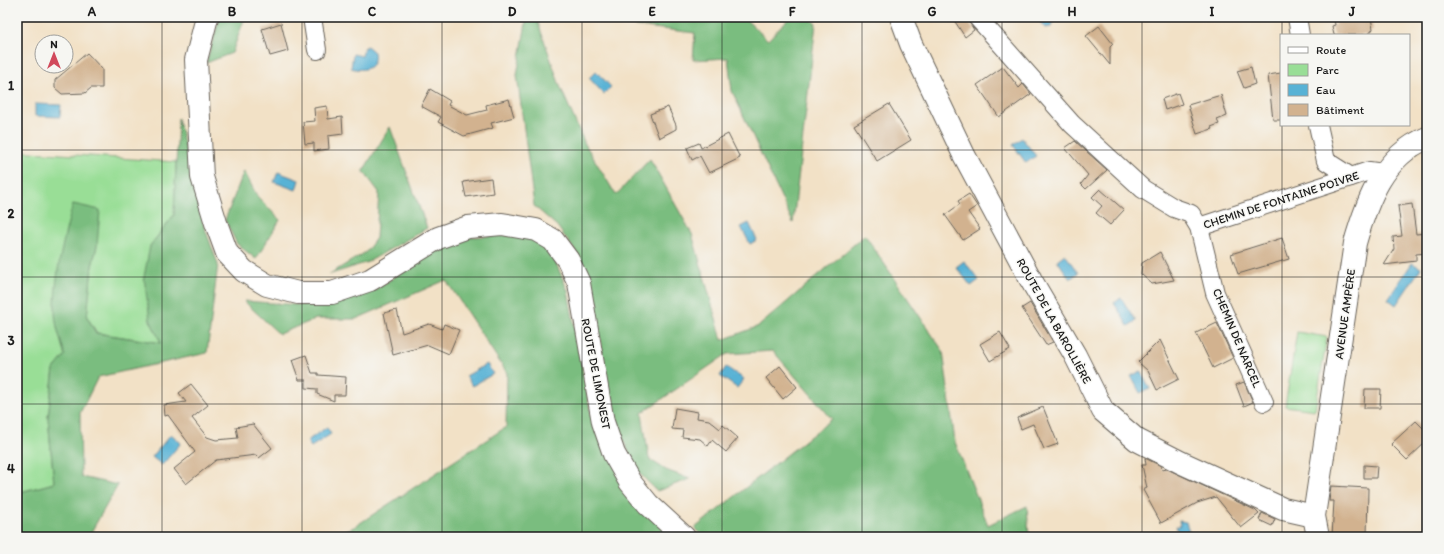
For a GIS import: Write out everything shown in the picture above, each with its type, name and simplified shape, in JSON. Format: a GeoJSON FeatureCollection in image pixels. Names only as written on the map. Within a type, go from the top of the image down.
{"type":"FeatureCollection","features":[{"type":"Feature","properties":{"kind":"street","name":"ROUTE DE LIMONEST"},"geometry":{"type":"LineString","coordinates":[[207,17],[196,60],[202,177],[227,253],[244,271],[267,285],[298,292],[332,293],[370,280],[438,238],[468,227],[502,224],[536,230],[553,240],[568,260],[579,282],[603,422],[614,454],[630,482],[648,504],[684,537]]}},
{"type":"Feature","properties":{"kind":"street"},"geometry":{"type":"LineString","coordinates":[[312,17],[317,50]]}},
{"type":"Feature","properties":{"kind":"street","name":"ROUTE DE LA BAROLLIÈRE"},"geometry":{"type":"LineString","coordinates":[[901,17],[911,44],[964,155],[1031,280],[1075,355],[1103,411],[1138,440],[1180,462],[1283,509],[1316,527]]}},
{"type":"Feature","properties":{"kind":"street","name":"CHEMIN DE FONTAINE POIVRE"},"geometry":{"type":"LineString","coordinates":[[976,17],[1072,124],[1143,189],[1174,208],[1191,214],[1199,227],[1369,171],[1383,173]]}},
{"type":"Feature","properties":{"kind":"street"},"geometry":{"type":"LineString","coordinates":[[1297,17],[1300,34]]}},
{"type":"Feature","properties":{"kind":"street"},"geometry":{"type":"LineString","coordinates":[[1318,126],[1326,161],[1351,177]]}},
{"type":"Feature","properties":{"kind":"street","name":"AVENUE AMPÈRE"},"geometry":{"type":"LineString","coordinates":[[1316,527],[1355,243],[1364,212],[1383,173],[1401,153],[1427,138]]}},
{"type":"Feature","properties":{"kind":"street","name":"CHEMIN DE NARCEL"},"geometry":{"type":"LineString","coordinates":[[1199,227],[1215,293],[1264,402]]}},
{"type":"Feature","properties":{"kind":"green space"},"geometry":{"type":"Polygon","coordinates":[[[220,17],[245,17],[232,53],[206,63],[220,17]]]}},
{"type":"Feature","properties":{"kind":"green space"},"geometry":{"type":"Polygon","coordinates":[[[527,17],[536,17],[560,86],[585,144],[616,195],[650,159],[692,234],[722,340],[759,326],[865,235],[943,351],[955,442],[988,525],[1027,506],[1029,537],[704,537],[695,528],[832,419],[773,351],[727,354],[642,413],[649,459],[666,470],[690,479],[657,491],[636,470],[612,412],[591,284],[578,255],[557,226],[534,206],[517,75],[527,17]]]}},
{"type":"Feature","properties":{"kind":"green space"},"geometry":{"type":"Polygon","coordinates":[[[606,17],[743,17],[768,40],[790,17],[807,17],[816,23],[793,223],[732,91],[728,58],[693,60],[695,33],[620,24],[606,17]]]}},
{"type":"Feature","properties":{"kind":"green space"},"geometry":{"type":"Polygon","coordinates":[[[178,118],[204,226],[218,264],[207,353],[98,377],[80,413],[81,477],[118,485],[90,534],[90,537],[17,537],[17,493],[54,483],[48,417],[54,369],[65,355],[58,332],[55,313],[55,294],[66,229],[73,204],[100,210],[97,246],[92,266],[87,317],[96,333],[161,343],[150,320],[144,277],[150,246],[174,215],[178,118]]]}},
{"type":"Feature","properties":{"kind":"green space"},"geometry":{"type":"Polygon","coordinates":[[[390,127],[427,228],[368,262],[328,275],[366,252],[376,238],[379,192],[363,171],[390,127]]]}},
{"type":"Feature","properties":{"kind":"green space"},"geometry":{"type":"Polygon","coordinates":[[[17,151],[176,162],[174,215],[150,246],[150,320],[162,343],[97,333],[87,317],[92,266],[97,246],[55,308],[60,338],[65,356],[54,369],[48,417],[54,483],[17,493],[17,151]]]}},
{"type":"Feature","properties":{"kind":"green space"},"geometry":{"type":"Polygon","coordinates":[[[244,171],[257,196],[280,220],[256,259],[237,244],[225,220],[244,171]]]}},
{"type":"Feature","properties":{"kind":"green space"},"geometry":{"type":"Polygon","coordinates":[[[506,235],[535,239],[552,254],[568,291],[591,415],[672,537],[330,537],[354,527],[506,427],[507,373],[446,280],[356,319],[316,319],[279,334],[244,301],[299,305],[335,304],[376,289],[438,248],[469,237],[506,235]]]}},
{"type":"Feature","properties":{"kind":"green space"},"geometry":{"type":"Polygon","coordinates":[[[1297,332],[1327,337],[1315,410],[1285,406],[1297,332]]]}},
{"type":"Feature","properties":{"kind":"water"},"geometry":{"type":"Polygon","coordinates":[[[1036,17],[1049,17],[1053,22],[1051,27],[1045,28],[1036,17]]]}},
{"type":"Feature","properties":{"kind":"water"},"geometry":{"type":"Polygon","coordinates":[[[367,46],[374,52],[374,62],[365,69],[351,68],[353,54],[362,56],[364,48],[367,46]]]}},
{"type":"Feature","properties":{"kind":"water"},"geometry":{"type":"Polygon","coordinates":[[[596,71],[611,87],[604,94],[589,78],[596,71]]]}},
{"type":"Feature","properties":{"kind":"water"},"geometry":{"type":"Polygon","coordinates":[[[35,104],[61,105],[60,117],[35,116],[35,104]]]}},
{"type":"Feature","properties":{"kind":"water"},"geometry":{"type":"Polygon","coordinates":[[[1022,138],[1036,156],[1026,163],[1013,145],[1022,138]]]}},
{"type":"Feature","properties":{"kind":"water"},"geometry":{"type":"Polygon","coordinates":[[[278,172],[299,180],[296,190],[274,182],[278,172]]]}},
{"type":"Feature","properties":{"kind":"water"},"geometry":{"type":"Polygon","coordinates":[[[749,223],[757,240],[750,244],[741,227],[749,223]]]}},
{"type":"Feature","properties":{"kind":"water"},"geometry":{"type":"Polygon","coordinates":[[[1065,254],[1078,273],[1070,279],[1057,260],[1065,254]]]}},
{"type":"Feature","properties":{"kind":"water"},"geometry":{"type":"Polygon","coordinates":[[[964,261],[979,280],[971,286],[956,267],[964,261]]]}},
{"type":"Feature","properties":{"kind":"water"},"geometry":{"type":"Polygon","coordinates":[[[1412,263],[1421,268],[1396,305],[1388,299],[1412,263]]]}},
{"type":"Feature","properties":{"kind":"water"},"geometry":{"type":"Polygon","coordinates":[[[1121,298],[1136,321],[1128,326],[1114,303],[1121,298]]]}},
{"type":"Feature","properties":{"kind":"water"},"geometry":{"type":"Polygon","coordinates":[[[487,364],[493,374],[472,386],[466,376],[487,364]]]}},
{"type":"Feature","properties":{"kind":"water"},"geometry":{"type":"Polygon","coordinates":[[[726,367],[744,379],[737,388],[720,376],[726,367]]]}},
{"type":"Feature","properties":{"kind":"water"},"geometry":{"type":"Polygon","coordinates":[[[1141,371],[1150,389],[1140,393],[1131,376],[1141,371]]]}},
{"type":"Feature","properties":{"kind":"water"},"geometry":{"type":"Polygon","coordinates":[[[327,427],[331,434],[311,447],[307,441],[327,427]]]}},
{"type":"Feature","properties":{"kind":"water"},"geometry":{"type":"Polygon","coordinates":[[[171,434],[181,443],[162,465],[152,457],[171,434]]]}},
{"type":"Feature","properties":{"kind":"water"},"geometry":{"type":"Polygon","coordinates":[[[1179,521],[1186,522],[1191,537],[1180,537],[1176,527],[1180,525],[1179,521]]]}},
{"type":"Feature","properties":{"kind":"building"},"geometry":{"type":"Polygon","coordinates":[[[952,17],[966,17],[974,30],[965,37],[952,17]]]}},
{"type":"Feature","properties":{"kind":"building"},"geometry":{"type":"Polygon","coordinates":[[[1347,17],[1363,17],[1363,19],[1371,18],[1373,29],[1369,34],[1334,34],[1332,26],[1335,25],[1334,19],[1347,17]]]}},
{"type":"Feature","properties":{"kind":"building"},"geometry":{"type":"Polygon","coordinates":[[[281,23],[288,51],[270,56],[262,29],[281,23]]]}},
{"type":"Feature","properties":{"kind":"building"},"geometry":{"type":"Polygon","coordinates":[[[1099,26],[1113,44],[1110,47],[1110,65],[1086,36],[1099,26]]]}},
{"type":"Feature","properties":{"kind":"building"},"geometry":{"type":"Polygon","coordinates":[[[87,53],[102,69],[102,88],[91,88],[85,93],[62,94],[55,88],[55,80],[62,74],[74,74],[74,64],[87,53]]]}},
{"type":"Feature","properties":{"kind":"building"},"geometry":{"type":"Polygon","coordinates":[[[1003,67],[1019,88],[1023,84],[1031,94],[999,117],[977,85],[1003,67]]]}},
{"type":"Feature","properties":{"kind":"building"},"geometry":{"type":"Polygon","coordinates":[[[1251,67],[1255,84],[1244,88],[1237,71],[1251,67]]]}},
{"type":"Feature","properties":{"kind":"building"},"geometry":{"type":"Polygon","coordinates":[[[1280,73],[1280,120],[1273,120],[1268,75],[1280,73]]]}},
{"type":"Feature","properties":{"kind":"building"},"geometry":{"type":"Polygon","coordinates":[[[430,89],[450,101],[448,105],[467,115],[487,110],[486,105],[509,99],[514,117],[491,123],[493,128],[464,136],[438,122],[441,117],[421,106],[430,89]]]}},
{"type":"Feature","properties":{"kind":"building"},"geometry":{"type":"Polygon","coordinates":[[[1178,93],[1182,104],[1165,110],[1162,99],[1178,93]]]}},
{"type":"Feature","properties":{"kind":"building"},"geometry":{"type":"Polygon","coordinates":[[[1221,95],[1227,116],[1217,120],[1219,124],[1211,127],[1212,129],[1197,134],[1188,105],[1221,95]]]}},
{"type":"Feature","properties":{"kind":"building"},"geometry":{"type":"Polygon","coordinates":[[[889,104],[911,140],[877,161],[854,125],[889,104]]]}},
{"type":"Feature","properties":{"kind":"building"},"geometry":{"type":"Polygon","coordinates":[[[327,106],[328,119],[342,117],[343,134],[328,136],[329,149],[314,151],[314,143],[305,144],[303,122],[315,121],[314,108],[327,106]]]}},
{"type":"Feature","properties":{"kind":"building"},"geometry":{"type":"Polygon","coordinates":[[[668,107],[676,125],[676,129],[659,138],[650,114],[668,107]]]}},
{"type":"Feature","properties":{"kind":"building"},"geometry":{"type":"Polygon","coordinates":[[[728,134],[740,158],[709,173],[700,156],[692,160],[687,148],[699,143],[701,148],[728,134]]]}},
{"type":"Feature","properties":{"kind":"building"},"geometry":{"type":"Polygon","coordinates":[[[1075,141],[1107,170],[1086,189],[1081,184],[1088,175],[1065,148],[1075,141]]]}},
{"type":"Feature","properties":{"kind":"building"},"geometry":{"type":"Polygon","coordinates":[[[491,178],[493,193],[466,197],[463,182],[491,178]]]}},
{"type":"Feature","properties":{"kind":"building"},"geometry":{"type":"Polygon","coordinates":[[[1100,189],[1124,210],[1110,225],[1096,213],[1102,206],[1092,197],[1100,189]]]}},
{"type":"Feature","properties":{"kind":"building"},"geometry":{"type":"Polygon","coordinates":[[[969,194],[977,206],[968,212],[980,229],[963,240],[945,215],[960,204],[958,201],[969,194]]]}},
{"type":"Feature","properties":{"kind":"building"},"geometry":{"type":"Polygon","coordinates":[[[1412,204],[1416,234],[1427,233],[1427,253],[1416,254],[1416,261],[1384,265],[1394,249],[1393,237],[1402,236],[1398,206],[1412,204]]]}},
{"type":"Feature","properties":{"kind":"building"},"geometry":{"type":"Polygon","coordinates":[[[1282,238],[1289,259],[1238,274],[1231,254],[1282,238]]]}},
{"type":"Feature","properties":{"kind":"building"},"geometry":{"type":"Polygon","coordinates":[[[1160,252],[1174,280],[1152,284],[1141,274],[1142,263],[1160,252]]]}},
{"type":"Feature","properties":{"kind":"building"},"geometry":{"type":"Polygon","coordinates":[[[1030,303],[1053,342],[1046,345],[1022,308],[1030,303]]]}},
{"type":"Feature","properties":{"kind":"building"},"geometry":{"type":"Polygon","coordinates":[[[397,310],[402,333],[429,324],[442,329],[444,324],[459,330],[449,354],[428,345],[393,355],[384,313],[397,310]]]}},
{"type":"Feature","properties":{"kind":"building"},"geometry":{"type":"Polygon","coordinates":[[[1217,323],[1233,358],[1213,368],[1196,333],[1217,323]]]}},
{"type":"Feature","properties":{"kind":"building"},"geometry":{"type":"Polygon","coordinates":[[[1000,332],[1010,349],[990,361],[980,344],[1000,332]]]}},
{"type":"Feature","properties":{"kind":"building"},"geometry":{"type":"Polygon","coordinates":[[[1160,340],[1179,379],[1157,390],[1148,371],[1138,362],[1160,340]]]}},
{"type":"Feature","properties":{"kind":"building"},"geometry":{"type":"Polygon","coordinates":[[[306,355],[312,373],[318,373],[318,375],[346,377],[345,395],[334,395],[334,401],[317,394],[317,389],[306,388],[306,380],[299,380],[292,360],[306,355]]]}},
{"type":"Feature","properties":{"kind":"building"},"geometry":{"type":"Polygon","coordinates":[[[780,366],[797,387],[783,399],[766,378],[780,366]]]}},
{"type":"Feature","properties":{"kind":"building"},"geometry":{"type":"Polygon","coordinates":[[[1244,382],[1253,402],[1244,406],[1236,385],[1244,382]]]}},
{"type":"Feature","properties":{"kind":"building"},"geometry":{"type":"Polygon","coordinates":[[[191,384],[208,405],[192,418],[207,437],[216,440],[238,438],[236,427],[253,424],[272,448],[259,458],[256,455],[216,460],[186,484],[174,469],[195,452],[168,415],[165,416],[164,405],[186,402],[179,393],[191,384]]]}},
{"type":"Feature","properties":{"kind":"building"},"geometry":{"type":"Polygon","coordinates":[[[1365,389],[1381,389],[1380,408],[1364,408],[1365,389]]]}},
{"type":"Feature","properties":{"kind":"building"},"geometry":{"type":"Polygon","coordinates":[[[1043,407],[1058,444],[1044,449],[1033,424],[1021,429],[1017,418],[1043,407]]]}},
{"type":"Feature","properties":{"kind":"building"},"geometry":{"type":"Polygon","coordinates":[[[675,408],[698,412],[697,418],[709,420],[720,429],[723,425],[738,438],[726,452],[712,440],[708,446],[700,439],[682,437],[683,430],[672,429],[675,408]]]}},
{"type":"Feature","properties":{"kind":"building"},"geometry":{"type":"Polygon","coordinates":[[[1416,421],[1427,432],[1427,441],[1407,460],[1391,444],[1416,421]]]}},
{"type":"Feature","properties":{"kind":"building"},"geometry":{"type":"Polygon","coordinates":[[[1145,458],[1161,466],[1162,470],[1167,469],[1255,510],[1259,514],[1241,528],[1216,497],[1197,503],[1161,523],[1143,490],[1147,488],[1142,465],[1146,465],[1145,458]]]}},
{"type":"Feature","properties":{"kind":"building"},"geometry":{"type":"Polygon","coordinates":[[[1364,465],[1377,466],[1376,478],[1364,478],[1364,465]]]}},
{"type":"Feature","properties":{"kind":"building"},"geometry":{"type":"Polygon","coordinates":[[[1331,486],[1368,488],[1367,537],[1332,537],[1334,501],[1329,501],[1331,486]]]}},
{"type":"Feature","properties":{"kind":"building"},"geometry":{"type":"Polygon","coordinates":[[[1262,513],[1275,519],[1272,526],[1259,520],[1262,513]]]}}]}
